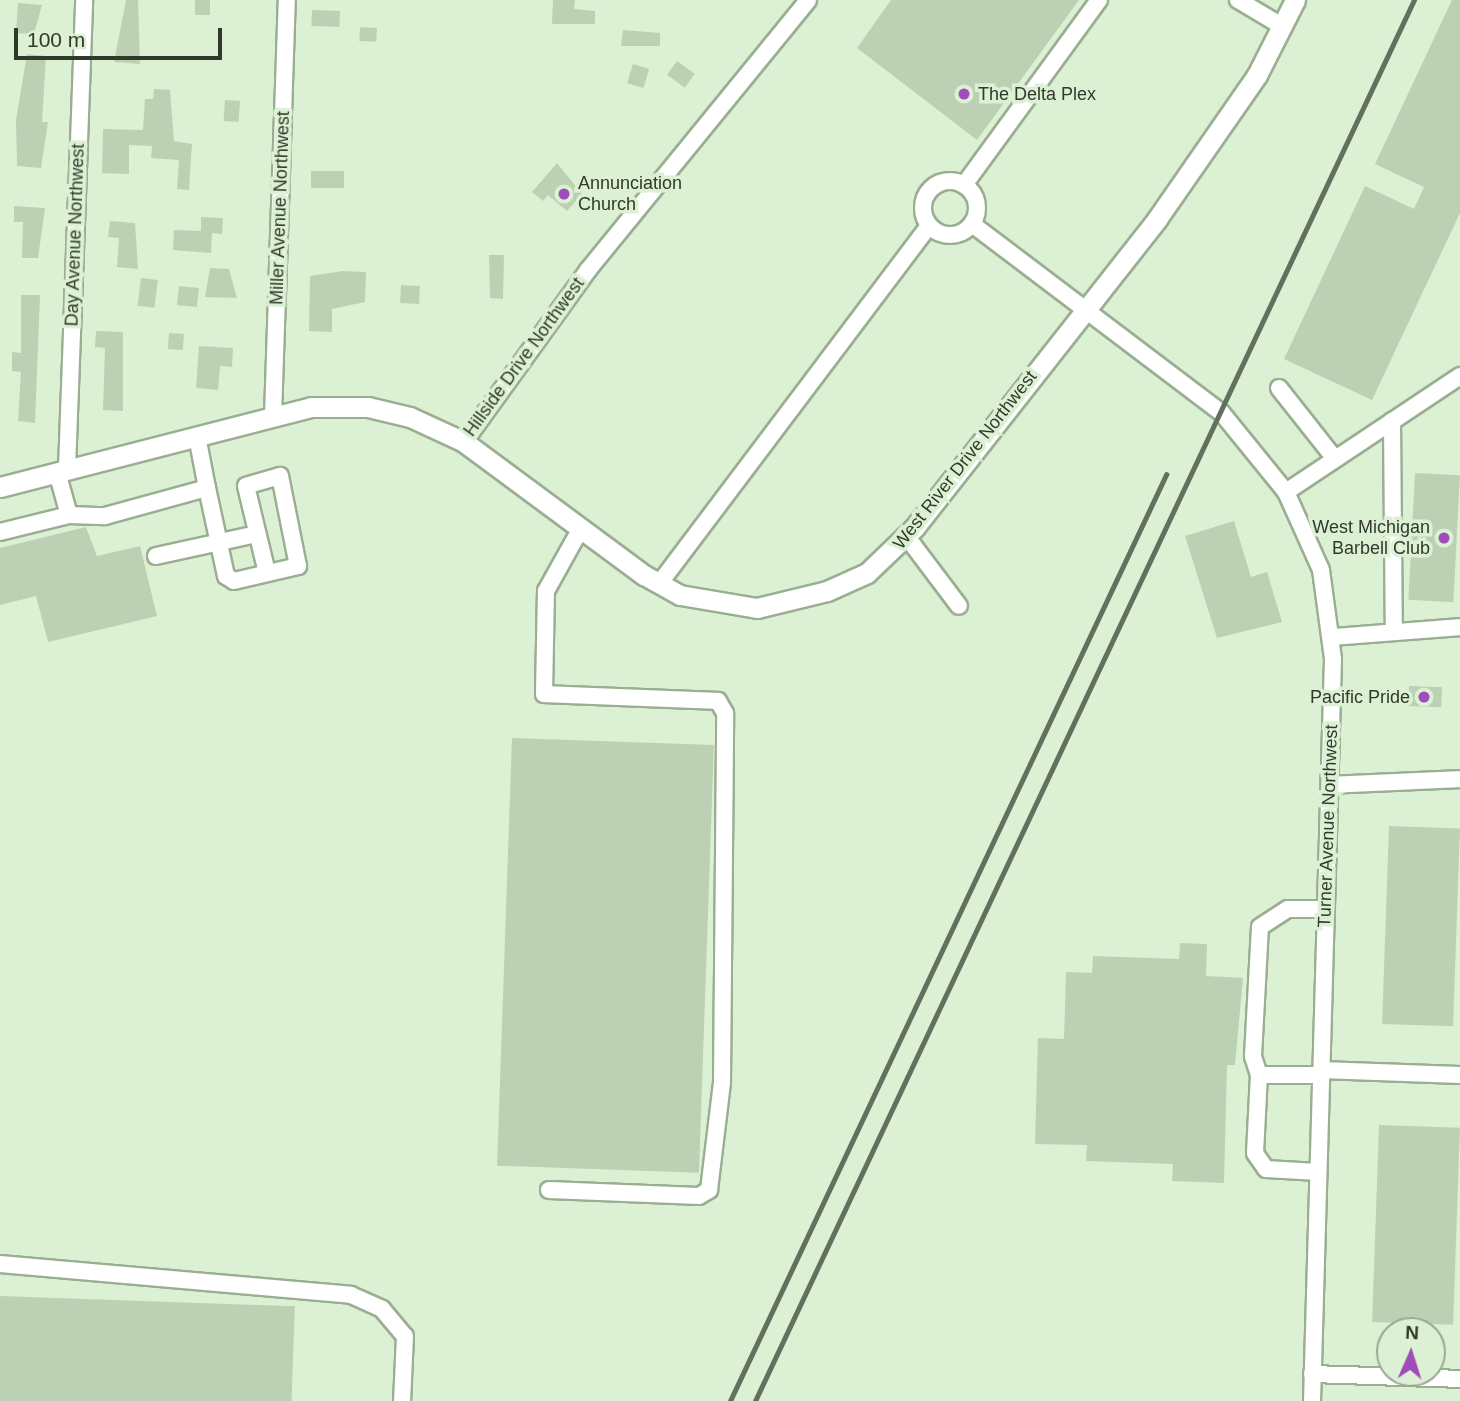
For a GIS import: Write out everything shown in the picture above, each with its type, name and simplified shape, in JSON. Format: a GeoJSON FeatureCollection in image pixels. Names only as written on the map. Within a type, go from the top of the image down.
{"type":"FeatureCollection","features":[{"type":"Feature","properties":{"kind":"main road","name":"West River Drive Northwest"},"geometry":{"type":"LineString","coordinates":[[464,442],[659,584],[703,603],[782,605],[867,573],[906,537],[1084,308],[1157,219],[1257,75],[1296,0]]}},
{"type":"Feature","properties":{"kind":"main road","name":"Hillside Drive Northwest"},"geometry":{"type":"LineString","coordinates":[[0,487],[311,407],[368,407],[410,416],[464,442]]}},
{"type":"Feature","properties":{"kind":"street","name":"Day Avenue Northwest"},"geometry":{"type":"LineString","coordinates":[[69,515],[62,471],[84,0]]}},
{"type":"Feature","properties":{"kind":"street","name":"Miller Avenue Northwest"},"geometry":{"type":"LineString","coordinates":[[273,416],[287,0]]}},
{"type":"Feature","properties":{"kind":"street","name":"Hillside Drive Northwest"},"geometry":{"type":"LineString","coordinates":[[464,442],[588,270],[808,0]]}},
{"type":"Feature","properties":{"kind":"street"},"geometry":{"type":"LineString","coordinates":[[964,185],[1099,0]]}},
{"type":"Feature","properties":{"kind":"street"},"geometry":{"type":"LineString","coordinates":[[1238,0],[1282,26]]}},
{"type":"Feature","properties":{"kind":"street"},"geometry":{"type":"LineString","coordinates":[[949,181],[964,185],[976,202],[972,224],[952,235],[929,226],[922,212],[929,190],[949,181]]}},
{"type":"Feature","properties":{"kind":"street","name":"Turner Avenue Northwest"},"geometry":{"type":"LineString","coordinates":[[972,224],[1221,412],[1286,492],[1321,570],[1333,637],[1312,1401]]}},
{"type":"Feature","properties":{"kind":"street"},"geometry":{"type":"LineString","coordinates":[[659,584],[929,226]]}},
{"type":"Feature","properties":{"kind":"street"},"geometry":{"type":"LineString","coordinates":[[1286,492],[1460,376]]}},
{"type":"Feature","properties":{"kind":"street"},"geometry":{"type":"LineString","coordinates":[[1279,388],[1335,459]]}},
{"type":"Feature","properties":{"kind":"street"},"geometry":{"type":"LineString","coordinates":[[1392,421],[1394,632]]}},
{"type":"Feature","properties":{"kind":"street"},"geometry":{"type":"LineString","coordinates":[[197,436],[226,576],[233,581],[299,566],[300,555],[280,476],[246,486],[267,573]]}},
{"type":"Feature","properties":{"kind":"street"},"geometry":{"type":"LineString","coordinates":[[0,533],[69,515],[105,516],[207,488]]}},
{"type":"Feature","properties":{"kind":"street"},"geometry":{"type":"LineString","coordinates":[[548,1190],[699,1196],[709,1190],[722,1082],[725,713],[718,701],[544,694],[546,591],[581,528]]}},
{"type":"Feature","properties":{"kind":"street"},"geometry":{"type":"LineString","coordinates":[[156,556],[257,534]]}},
{"type":"Feature","properties":{"kind":"street"},"geometry":{"type":"LineString","coordinates":[[906,537],[960,606]]}},
{"type":"Feature","properties":{"kind":"street"},"geometry":{"type":"LineString","coordinates":[[1333,637],[1460,627]]}},
{"type":"Feature","properties":{"kind":"street"},"geometry":{"type":"LineString","coordinates":[[1330,785],[1460,779]]}},
{"type":"Feature","properties":{"kind":"street"},"geometry":{"type":"LineString","coordinates":[[1318,1172],[1266,1169],[1258,1162],[1259,1075],[1253,1056],[1260,927],[1288,909],[1326,909]]}},
{"type":"Feature","properties":{"kind":"street"},"geometry":{"type":"LineString","coordinates":[[1259,1075],[1321,1072],[1460,1075]]}},
{"type":"Feature","properties":{"kind":"street"},"geometry":{"type":"LineString","coordinates":[[0,1264],[351,1296],[382,1309],[405,1336],[402,1401]]}},
{"type":"Feature","properties":{"kind":"street"},"geometry":{"type":"LineString","coordinates":[[1312,1374],[1460,1379]]}},
{"type":"Feature","properties":{"kind":"building"},"geometry":{"type":"Polygon","coordinates":[[[126,0],[138,0],[140,64],[114,62],[126,0]]]}},
{"type":"Feature","properties":{"kind":"building"},"geometry":{"type":"Polygon","coordinates":[[[195,0],[210,0],[210,15],[195,15],[195,0]]]}},
{"type":"Feature","properties":{"kind":"building"},"geometry":{"type":"Polygon","coordinates":[[[553,0],[575,0],[574,9],[595,11],[595,24],[552,24],[553,0]]]}},
{"type":"Feature","properties":{"kind":"building","name":"The Delta Plex"},"geometry":{"type":"Polygon","coordinates":[[[891,0],[1079,0],[977,140],[857,48],[891,0]]]}},
{"type":"Feature","properties":{"kind":"building"},"geometry":{"type":"Polygon","coordinates":[[[1452,0],[1460,0],[1460,213],[1372,400],[1284,359],[1365,186],[1414,209],[1424,187],[1375,164],[1452,0]]]}},
{"type":"Feature","properties":{"kind":"building"},"geometry":{"type":"Polygon","coordinates":[[[18,3],[42,5],[34,34],[16,33],[18,3]]]}},
{"type":"Feature","properties":{"kind":"building"},"geometry":{"type":"Polygon","coordinates":[[[312,10],[340,11],[339,27],[311,26],[312,10]]]}},
{"type":"Feature","properties":{"kind":"building"},"geometry":{"type":"Polygon","coordinates":[[[360,27],[377,28],[376,42],[359,41],[360,27]]]}},
{"type":"Feature","properties":{"kind":"building"},"geometry":{"type":"Polygon","coordinates":[[[623,30],[660,33],[660,46],[621,46],[623,30]]]}},
{"type":"Feature","properties":{"kind":"building"},"geometry":{"type":"Polygon","coordinates":[[[27,54],[46,56],[42,122],[48,122],[41,168],[17,166],[16,120],[27,54]]]}},
{"type":"Feature","properties":{"kind":"building"},"geometry":{"type":"Polygon","coordinates":[[[677,61],[695,74],[685,88],[667,75],[677,61]]]}},
{"type":"Feature","properties":{"kind":"building"},"geometry":{"type":"Polygon","coordinates":[[[633,64],[649,69],[643,88],[627,83],[633,64]]]}},
{"type":"Feature","properties":{"kind":"building"},"geometry":{"type":"Polygon","coordinates":[[[154,89],[170,90],[174,141],[192,144],[189,190],[177,189],[179,160],[151,158],[152,146],[129,145],[129,174],[102,173],[103,129],[143,130],[145,99],[153,99],[154,89]]]}},
{"type":"Feature","properties":{"kind":"building"},"geometry":{"type":"Polygon","coordinates":[[[225,100],[240,101],[238,122],[224,121],[225,100]]]}},
{"type":"Feature","properties":{"kind":"building"},"geometry":{"type":"Polygon","coordinates":[[[557,163],[582,194],[567,211],[548,195],[543,201],[532,192],[557,163]]]}},
{"type":"Feature","properties":{"kind":"building"},"geometry":{"type":"Polygon","coordinates":[[[311,171],[344,171],[344,188],[311,188],[311,171]]]}},
{"type":"Feature","properties":{"kind":"building"},"geometry":{"type":"Polygon","coordinates":[[[14,206],[45,208],[38,258],[22,258],[23,222],[14,222],[14,206]]]}},
{"type":"Feature","properties":{"kind":"building"},"geometry":{"type":"Polygon","coordinates":[[[201,217],[223,218],[222,234],[212,233],[211,253],[173,250],[174,230],[201,231],[201,217]]]}},
{"type":"Feature","properties":{"kind":"building"},"geometry":{"type":"Polygon","coordinates":[[[110,221],[135,223],[138,269],[117,267],[119,238],[108,237],[110,221]]]}},
{"type":"Feature","properties":{"kind":"building"},"geometry":{"type":"Polygon","coordinates":[[[489,255],[504,255],[503,299],[490,298],[489,255]]]}},
{"type":"Feature","properties":{"kind":"building"},"geometry":{"type":"Polygon","coordinates":[[[210,268],[229,269],[237,298],[205,297],[210,268]]]}},
{"type":"Feature","properties":{"kind":"building"},"geometry":{"type":"Polygon","coordinates":[[[343,271],[366,272],[365,302],[332,309],[332,332],[309,331],[310,276],[343,271]]]}},
{"type":"Feature","properties":{"kind":"building"},"geometry":{"type":"Polygon","coordinates":[[[141,278],[158,280],[154,308],[138,306],[141,278]]]}},
{"type":"Feature","properties":{"kind":"building"},"geometry":{"type":"Polygon","coordinates":[[[401,285],[420,286],[419,304],[400,303],[401,285]]]}},
{"type":"Feature","properties":{"kind":"building"},"geometry":{"type":"Polygon","coordinates":[[[179,286],[199,288],[197,307],[177,305],[179,286]]]}},
{"type":"Feature","properties":{"kind":"building"},"geometry":{"type":"Polygon","coordinates":[[[21,295],[40,295],[35,423],[18,421],[21,372],[12,371],[12,352],[21,353],[21,295]]]}},
{"type":"Feature","properties":{"kind":"building"},"geometry":{"type":"Polygon","coordinates":[[[96,331],[123,332],[123,411],[103,410],[105,348],[95,347],[96,331]]]}},
{"type":"Feature","properties":{"kind":"building"},"geometry":{"type":"Polygon","coordinates":[[[169,333],[184,334],[183,350],[168,349],[169,333]]]}},
{"type":"Feature","properties":{"kind":"building"},"geometry":{"type":"Polygon","coordinates":[[[199,346],[233,348],[232,367],[220,366],[218,390],[196,388],[199,346]]]}},
{"type":"Feature","properties":{"kind":"building"},"geometry":{"type":"Polygon","coordinates":[[[1415,473],[1460,475],[1453,602],[1408,600],[1415,473]]]}},
{"type":"Feature","properties":{"kind":"building"},"geometry":{"type":"Polygon","coordinates":[[[1234,521],[1251,577],[1267,572],[1282,622],[1217,638],[1185,536],[1234,521]]]}},
{"type":"Feature","properties":{"kind":"building"},"geometry":{"type":"Polygon","coordinates":[[[86,527],[97,556],[140,546],[157,616],[48,642],[36,596],[0,605],[0,548],[86,527]]]}},
{"type":"Feature","properties":{"kind":"building"},"geometry":{"type":"Polygon","coordinates":[[[1409,686],[1442,687],[1441,707],[1408,706],[1409,686]]]}},
{"type":"Feature","properties":{"kind":"building"},"geometry":{"type":"Polygon","coordinates":[[[512,738],[714,745],[699,1173],[497,1166],[512,738]]]}},
{"type":"Feature","properties":{"kind":"building"},"geometry":{"type":"Polygon","coordinates":[[[1389,826],[1460,828],[1453,1026],[1382,1024],[1389,826]]]}},
{"type":"Feature","properties":{"kind":"building"},"geometry":{"type":"Polygon","coordinates":[[[1180,943],[1207,944],[1206,976],[1243,978],[1235,1065],[1227,1065],[1224,1183],[1172,1181],[1173,1164],[1086,1161],[1087,1145],[1035,1144],[1038,1038],[1064,1039],[1066,972],[1092,973],[1093,956],[1179,959],[1180,943]]]}},
{"type":"Feature","properties":{"kind":"building"},"geometry":{"type":"Polygon","coordinates":[[[1379,1125],[1460,1128],[1453,1325],[1446,1324],[1446,1317],[1376,1317],[1376,1322],[1372,1322],[1379,1125]]]}},
{"type":"Feature","properties":{"kind":"building"},"geometry":{"type":"Polygon","coordinates":[[[0,1296],[295,1306],[292,1401],[0,1401],[0,1296]]]}},
{"type":"Feature","properties":{"kind":"railway"},"geometry":{"type":"LineString","coordinates":[[755,1401],[1414,0]]}},
{"type":"Feature","properties":{"kind":"railway"},"geometry":{"type":"LineString","coordinates":[[730,1401],[1166,475]]}},
{"type":"Feature","properties":{"kind":"place","name":"The Delta Plex"},"geometry":{"type":"Point","coordinates":[964,94]}},
{"type":"Feature","properties":{"kind":"place","name":"Annunciation Church"},"geometry":{"type":"Point","coordinates":[564,194]}},
{"type":"Feature","properties":{"kind":"place","name":"West Michigan Barbell Club"},"geometry":{"type":"Point","coordinates":[1444,538]}},
{"type":"Feature","properties":{"kind":"place","name":"Pacific Pride"},"geometry":{"type":"Point","coordinates":[1424,697]}}]}
